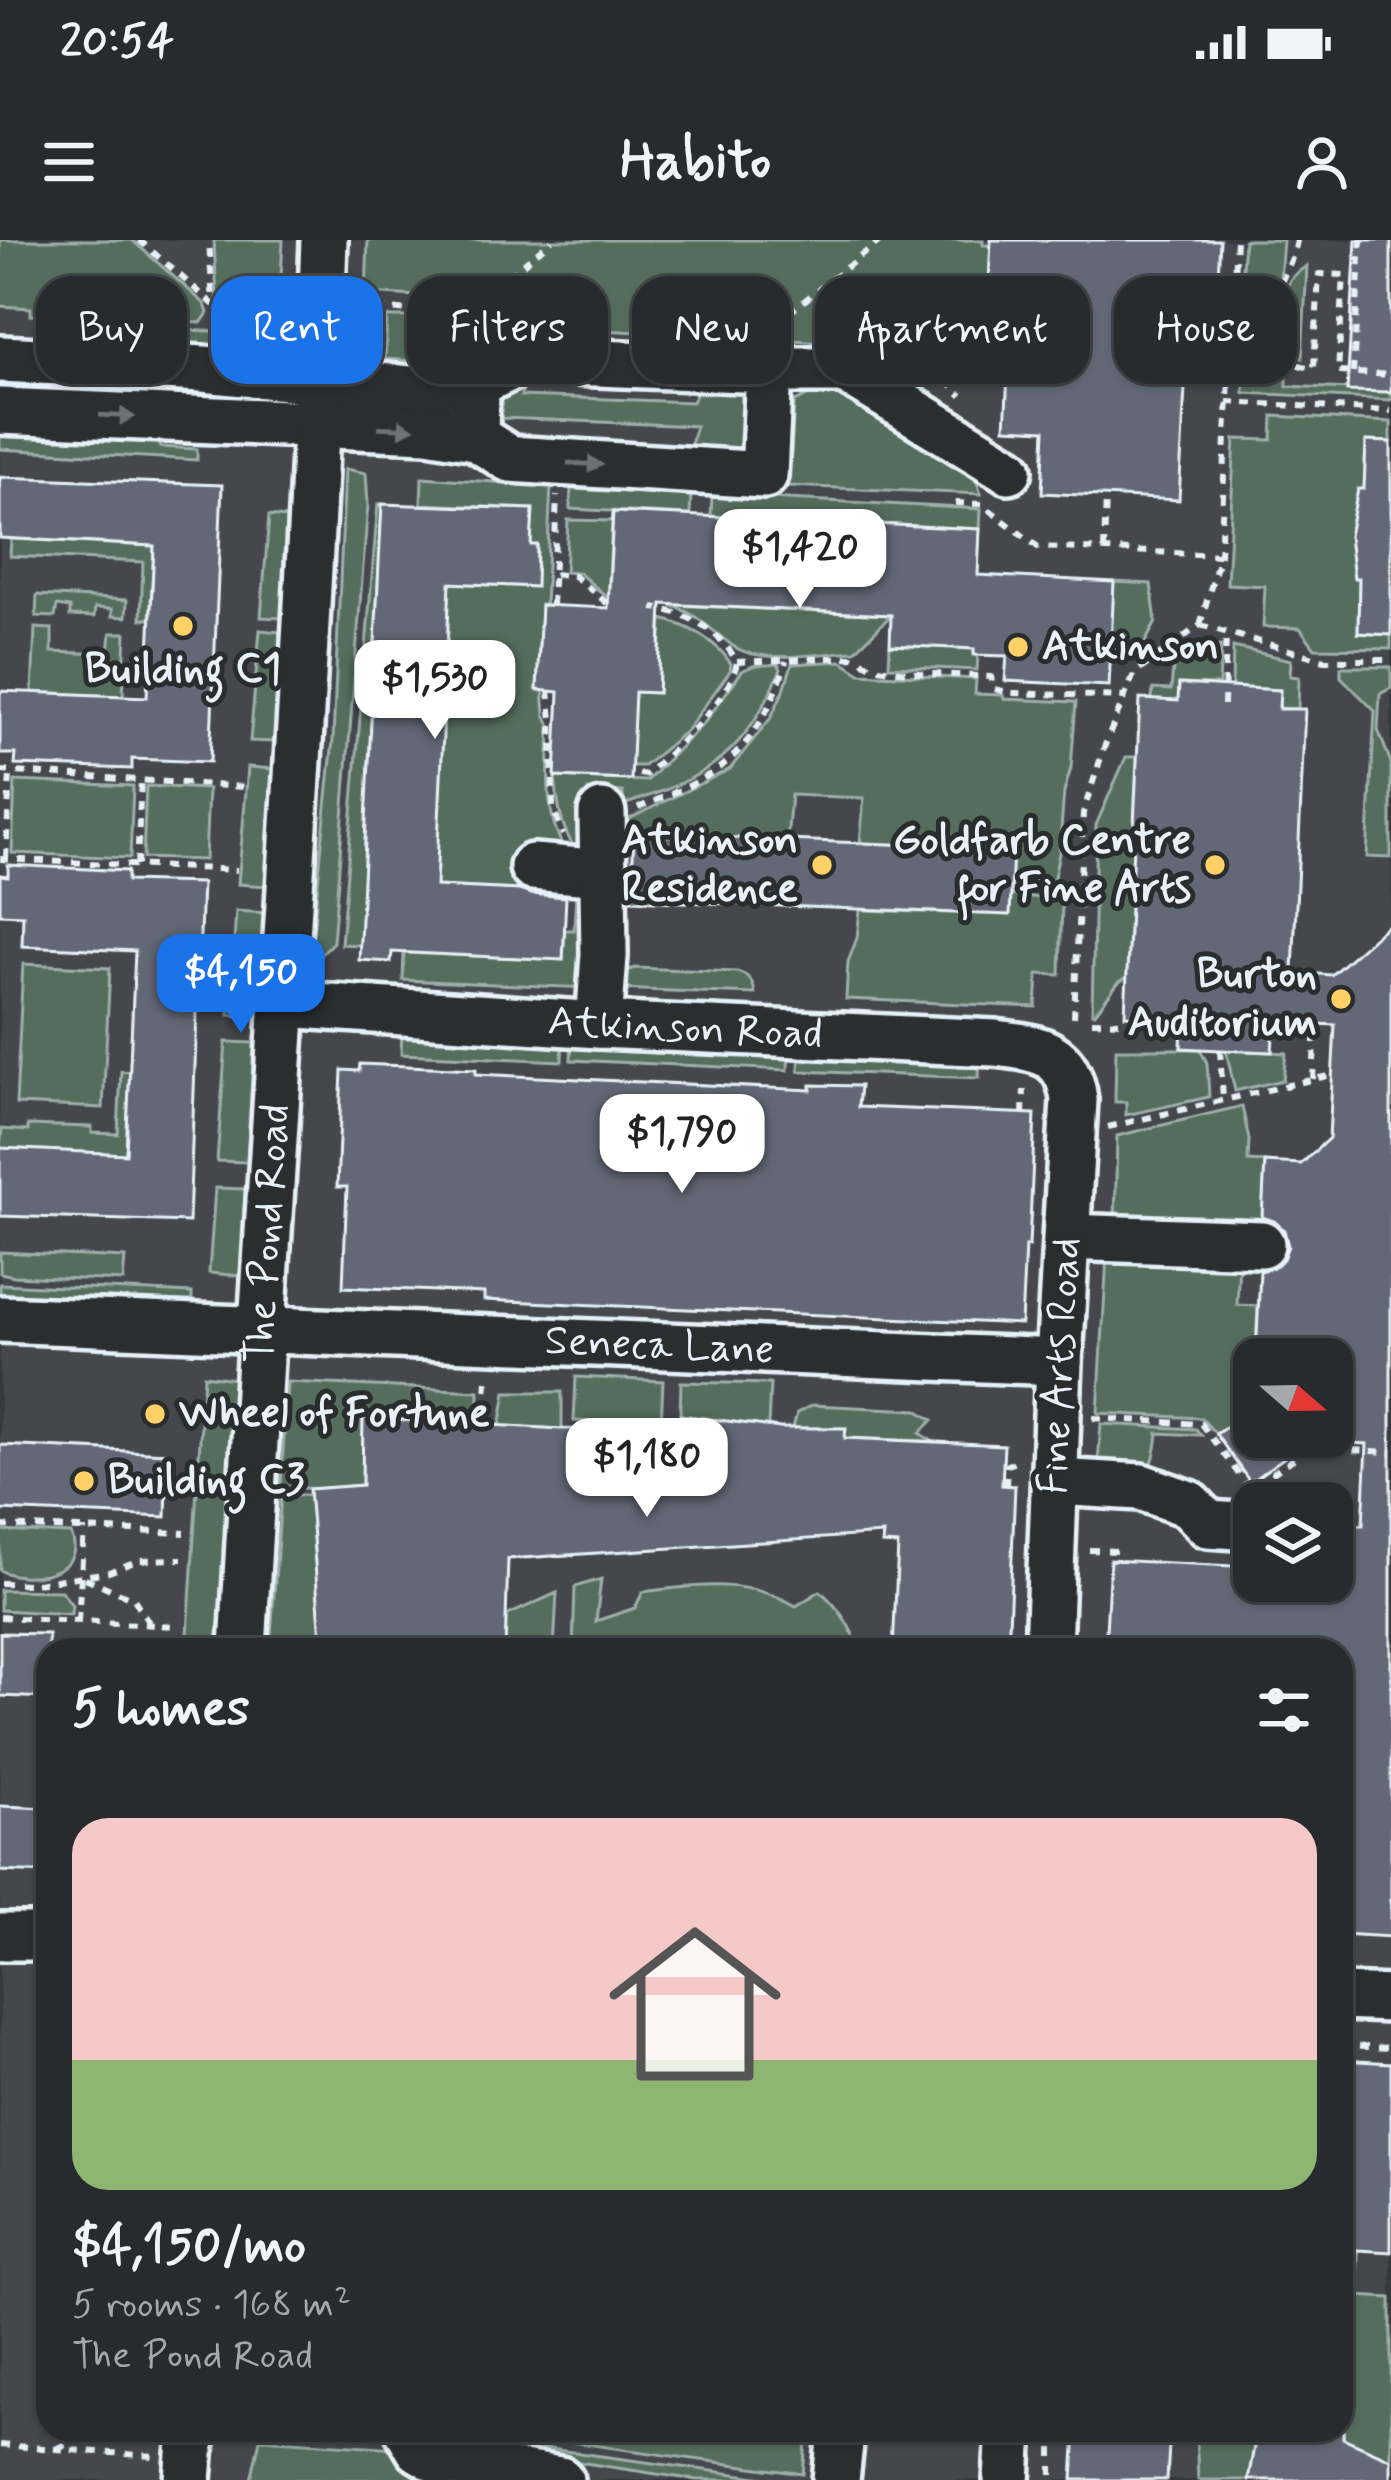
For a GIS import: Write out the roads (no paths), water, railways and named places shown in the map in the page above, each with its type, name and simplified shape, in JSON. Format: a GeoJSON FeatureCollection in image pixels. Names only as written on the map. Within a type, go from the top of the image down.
{"type":"FeatureCollection","features":[{"type":"Feature","properties":{"kind":"street","name":"The Pond Road"},"geometry":{"type":"LineString","coordinates":[[323,276],[324,240]]}},
{"type":"Feature","properties":{"kind":"street"},"geometry":{"type":"LineString","coordinates":[[0,359],[211,370]]}},
{"type":"Feature","properties":{"kind":"street"},"geometry":{"type":"LineString","coordinates":[[791,370],[844,370],[1009,470]]}},
{"type":"Feature","properties":{"kind":"street","name":"The Pond Road"},"geometry":{"type":"LineString","coordinates":[[244,1638],[319,384]]}},
{"type":"Feature","properties":{"kind":"street"},"geometry":{"type":"LineString","coordinates":[[352,384],[430,391],[476,384],[475,436]]}},
{"type":"Feature","properties":{"kind":"street"},"geometry":{"type":"LineString","coordinates":[[0,411],[428,429],[475,436],[509,459],[764,475],[768,384]]}},
{"type":"Feature","properties":{"kind":"street"},"geometry":{"type":"LineString","coordinates":[[599,1024],[604,955],[590,872],[602,818]]}},
{"type":"Feature","properties":{"kind":"street"},"geometry":{"type":"LineString","coordinates":[[533,867],[590,872]]}},
{"type":"Feature","properties":{"kind":"street","name":"Atkinson Road"},"geometry":{"type":"LineString","coordinates":[[284,1004],[1020,1045],[1056,1060],[1072,1082]]}},
{"type":"Feature","properties":{"kind":"street","name":"Fine Arts Road"},"geometry":{"type":"LineString","coordinates":[[1048,1638],[1042,1485],[1059,1362],[1072,1082]]}},
{"type":"Feature","properties":{"kind":"street"},"geometry":{"type":"LineString","coordinates":[[1067,1237],[1262,1244]]}},
{"type":"Feature","properties":{"kind":"street","name":"Seneca Lane"},"geometry":{"type":"LineString","coordinates":[[0,1319],[1059,1362]]}},
{"type":"Feature","properties":{"kind":"street"},"geometry":{"type":"LineString","coordinates":[[1042,1485],[1141,1487],[1189,1504],[1208,1524],[1233,1526]]}},
{"type":"Feature","properties":{"kind":"street"},"geometry":{"type":"LineString","coordinates":[[0,1936],[36,1937]]}},
{"type":"Feature","properties":{"kind":"street"},"geometry":{"type":"LineString","coordinates":[[1353,1997],[1391,1999]]}},
{"type":"Feature","properties":{"kind":"street"},"geometry":{"type":"LineString","coordinates":[[836,2480],[840,2442]]}},
{"type":"Feature","properties":{"kind":"street"},"geometry":{"type":"LineString","coordinates":[[1007,2480],[1009,2442]]}},
{"type":"Feature","properties":{"kind":"street"},"geometry":{"type":"LineString","coordinates":[[423,2446],[515,2452],[560,2480]]}},
{"type":"Feature","properties":{"kind":"place","name":"Building C1"},"geometry":{"type":"Point","coordinates":[183,626]}},
{"type":"Feature","properties":{"kind":"place","name":"Atkinson"},"geometry":{"type":"Point","coordinates":[1018,647]}},
{"type":"Feature","properties":{"kind":"place","name":"Atkinson Residence"},"geometry":{"type":"Point","coordinates":[822,865]}},
{"type":"Feature","properties":{"kind":"place","name":"Goldfarb Centre for Fine Arts"},"geometry":{"type":"Point","coordinates":[1215,865]}},
{"type":"Feature","properties":{"kind":"place","name":"Burton Auditorium"},"geometry":{"type":"Point","coordinates":[1341,999]}},
{"type":"Feature","properties":{"kind":"place","name":"Wheel of Fortune"},"geometry":{"type":"Point","coordinates":[155,1414]}},
{"type":"Feature","properties":{"kind":"place","name":"Building C3"},"geometry":{"type":"Point","coordinates":[84,1481]}}]}
